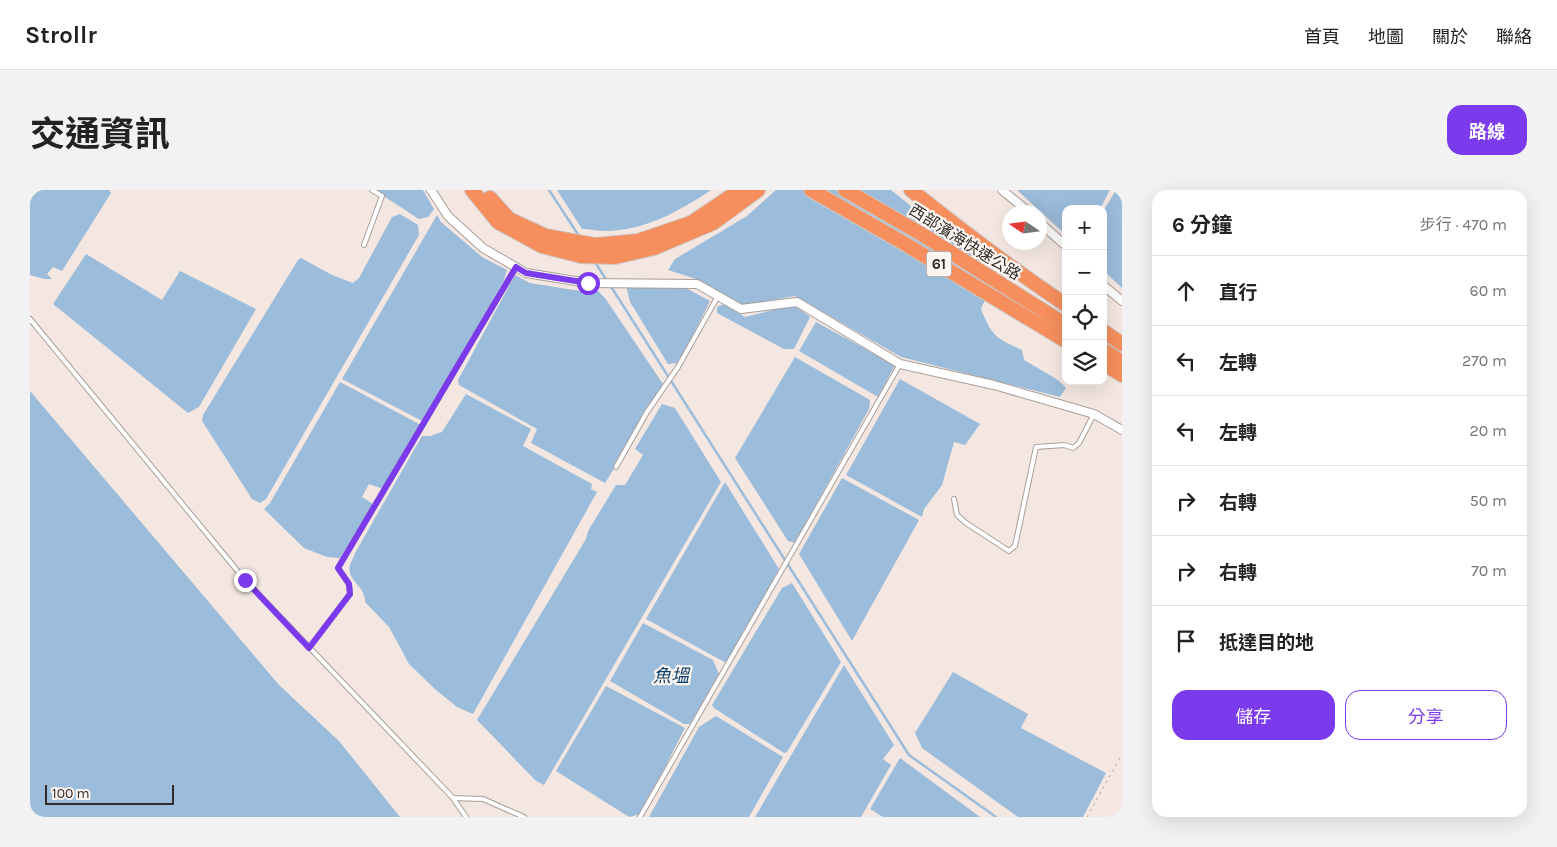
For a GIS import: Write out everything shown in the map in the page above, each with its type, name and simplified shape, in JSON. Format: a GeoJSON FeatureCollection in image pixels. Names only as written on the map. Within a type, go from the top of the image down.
{"type":"FeatureCollection","features":[{"type":"Feature","properties":{"kind":"highway"},"geometry":{"type":"LineString","coordinates":[[472,190],[498,222],[542,246],[581,256],[595,245],[638,240],[691,223],[740,190]]}},
{"type":"Feature","properties":{"kind":"highway"},"geometry":{"type":"LineString","coordinates":[[483,190],[509,219],[546,236],[615,257],[654,248],[713,223],[758,190]]}},
{"type":"Feature","properties":{"kind":"highway","name":"西部濱海快速公路"},"geometry":{"type":"LineString","coordinates":[[811,190],[1064,340]]}},
{"type":"Feature","properties":{"kind":"highway","name":"西部濱海快速公路"},"geometry":{"type":"LineString","coordinates":[[845,190],[923,235],[1062,322]]}},
{"type":"Feature","properties":{"kind":"highway"},"geometry":{"type":"LineString","coordinates":[[911,190],[952,224],[1062,302]]}},
{"type":"Feature","properties":{"kind":"highway"},"geometry":{"type":"LineString","coordinates":[[1107,334],[1122,344]]}},
{"type":"Feature","properties":{"kind":"highway"},"geometry":{"type":"LineString","coordinates":[[1111,358],[1122,375]]}},
{"type":"Feature","properties":{"kind":"street"},"geometry":{"type":"LineString","coordinates":[[432,190],[448,216],[483,248],[526,273],[588,283],[697,284],[741,309],[797,302],[900,364],[994,385],[1094,414],[1122,430]]}},
{"type":"Feature","properties":{"kind":"street"},"geometry":{"type":"LineString","coordinates":[[1002,190],[1020,205]]}},
{"type":"Feature","properties":{"kind":"street"},"geometry":{"type":"LineString","coordinates":[[1047,228],[1062,242]]}},
{"type":"Feature","properties":{"kind":"street"},"geometry":{"type":"LineString","coordinates":[[1107,288],[1122,301]]}},
{"type":"Feature","properties":{"kind":"lane"},"geometry":{"type":"LineString","coordinates":[[364,245],[382,196],[372,190]]}},
{"type":"Feature","properties":{"kind":"lane"},"geometry":{"type":"LineString","coordinates":[[309,648],[350,594],[349,584],[338,568],[516,267]]}},
{"type":"Feature","properties":{"kind":"lane"},"geometry":{"type":"LineString","coordinates":[[616,468],[648,412],[678,367],[718,296]]}},
{"type":"Feature","properties":{"kind":"lane"},"geometry":{"type":"LineString","coordinates":[[30,318],[245,580],[453,798],[466,817]]}},
{"type":"Feature","properties":{"kind":"lane"},"geometry":{"type":"LineString","coordinates":[[640,817],[900,364]]}},
{"type":"Feature","properties":{"kind":"lane"},"geometry":{"type":"LineString","coordinates":[[954,499],[957,514],[966,523],[1009,550],[1015,546],[1036,447],[1064,445],[1073,448],[1079,443],[1094,414]]}},
{"type":"Feature","properties":{"kind":"lane"},"geometry":{"type":"LineString","coordinates":[[453,798],[483,799],[524,817]]}},
{"type":"Feature","properties":{"kind":"path"},"geometry":{"type":"LineString","coordinates":[[1087,817],[1122,754]]}},
{"type":"Feature","properties":{"kind":"water"},"geometry":{"type":"Polygon","coordinates":[[[30,190],[109,190],[111,193],[62,271],[53,267],[47,274],[52,279],[30,275],[30,190]]]}},
{"type":"Feature","properties":{"kind":"water"},"geometry":{"type":"Polygon","coordinates":[[[374,190],[423,190],[434,209],[428,217],[419,219],[374,190]]]}},
{"type":"Feature","properties":{"kind":"water"},"geometry":{"type":"Polygon","coordinates":[[[557,190],[711,190],[687,205],[648,224],[634,228],[605,231],[582,229],[557,190]]]}},
{"type":"Feature","properties":{"kind":"water"},"geometry":{"type":"Polygon","coordinates":[[[776,190],[891,190],[996,274],[981,309],[988,326],[996,336],[1022,350],[1024,360],[1058,380],[1066,388],[1060,397],[901,357],[795,296],[741,306],[696,279],[668,270],[675,259],[747,216],[776,190]]]}},
{"type":"Feature","properties":{"kind":"water"},"geometry":{"type":"Polygon","coordinates":[[[1017,190],[1110,190],[1102,205],[1062,205],[1062,231],[1047,218],[1047,205],[1033,205],[1017,190]]]}},
{"type":"Feature","properties":{"kind":"water"},"geometry":{"type":"Polygon","coordinates":[[[1116,190],[1122,190],[1122,288],[1107,274],[1107,205],[1116,190]]]}},
{"type":"Feature","properties":{"kind":"water"},"geometry":{"type":"Polygon","coordinates":[[[400,214],[418,225],[419,235],[266,499],[260,503],[252,499],[202,421],[203,415],[298,260],[301,258],[332,275],[353,283],[359,278],[392,217],[400,214]]]}},
{"type":"Feature","properties":{"kind":"water"},"geometry":{"type":"Polygon","coordinates":[[[437,215],[441,222],[482,257],[507,270],[504,280],[428,415],[422,421],[342,379],[437,215]]]}},
{"type":"Feature","properties":{"kind":"water"},"geometry":{"type":"Polygon","coordinates":[[[86,254],[162,300],[180,271],[256,309],[199,407],[188,413],[53,304],[86,254]]]}},
{"type":"Feature","properties":{"kind":"water"},"geometry":{"type":"Polygon","coordinates":[[[515,275],[530,283],[580,291],[595,288],[605,298],[665,387],[605,483],[531,443],[537,429],[459,385],[458,380],[515,275]]]}},
{"type":"Feature","properties":{"kind":"water"},"geometry":{"type":"Polygon","coordinates":[[[626,286],[686,288],[710,301],[679,363],[668,364],[630,302],[626,286]]]}},
{"type":"Feature","properties":{"kind":"water"},"geometry":{"type":"Polygon","coordinates":[[[724,304],[745,317],[794,305],[810,317],[794,349],[784,349],[717,313],[717,307],[724,304]]]}},
{"type":"Feature","properties":{"kind":"water"},"geometry":{"type":"Polygon","coordinates":[[[816,322],[895,365],[878,397],[799,351],[816,322]]]}},
{"type":"Feature","properties":{"kind":"water"},"geometry":{"type":"Polygon","coordinates":[[[795,357],[870,400],[869,409],[795,543],[788,541],[735,458],[795,357]]]}},
{"type":"Feature","properties":{"kind":"water"},"geometry":{"type":"Polygon","coordinates":[[[900,379],[980,424],[965,445],[954,442],[942,485],[924,509],[922,517],[846,475],[900,379]]]}},
{"type":"Feature","properties":{"kind":"water"},"geometry":{"type":"Polygon","coordinates":[[[340,382],[421,425],[383,489],[369,484],[362,497],[373,504],[340,558],[327,557],[304,548],[264,509],[270,503],[340,382]]]}},
{"type":"Feature","properties":{"kind":"water"},"geometry":{"type":"Polygon","coordinates":[[[30,391],[279,685],[339,741],[400,817],[30,817],[30,391]]]}},
{"type":"Feature","properties":{"kind":"water"},"geometry":{"type":"Polygon","coordinates":[[[466,394],[531,429],[523,446],[592,484],[591,489],[597,492],[473,714],[457,707],[409,664],[389,627],[365,602],[363,592],[353,580],[350,571],[350,564],[355,553],[422,436],[430,436],[442,432],[466,394]]]}},
{"type":"Feature","properties":{"kind":"water"},"geometry":{"type":"Polygon","coordinates":[[[662,404],[675,408],[721,482],[544,785],[536,781],[477,720],[586,539],[588,531],[616,485],[625,485],[643,455],[635,449],[662,404]]]}},
{"type":"Feature","properties":{"kind":"water"},"geometry":{"type":"Polygon","coordinates":[[[842,478],[919,520],[852,641],[799,554],[842,478]]]}},
{"type":"Feature","properties":{"kind":"water"},"geometry":{"type":"Polygon","coordinates":[[[725,482],[779,569],[728,664],[646,619],[725,482]]]}},
{"type":"Feature","properties":{"kind":"water"},"geometry":{"type":"Polygon","coordinates":[[[792,583],[841,662],[787,752],[784,753],[712,705],[782,588],[792,583]]]}},
{"type":"Feature","properties":{"kind":"water","name":"魚塭"},"geometry":{"type":"Polygon","coordinates":[[[643,623],[713,660],[719,674],[690,724],[684,724],[610,681],[643,623]]]}},
{"type":"Feature","properties":{"kind":"water"},"geometry":{"type":"Polygon","coordinates":[[[844,665],[894,745],[883,759],[891,765],[861,817],[755,817],[844,665]]]}},
{"type":"Feature","properties":{"kind":"water"},"geometry":{"type":"Polygon","coordinates":[[[953,672],[1028,714],[1021,728],[1106,773],[1083,817],[1018,817],[922,748],[915,733],[953,672]]]}},
{"type":"Feature","properties":{"kind":"water"},"geometry":{"type":"Polygon","coordinates":[[[606,686],[685,728],[641,814],[629,817],[556,771],[606,686]]]}},
{"type":"Feature","properties":{"kind":"water"},"geometry":{"type":"Polygon","coordinates":[[[716,716],[783,757],[749,817],[649,817],[699,727],[716,716]]]}},
{"type":"Feature","properties":{"kind":"water"},"geometry":{"type":"Polygon","coordinates":[[[900,758],[980,817],[883,817],[870,809],[900,758]]]}},
{"type":"Feature","properties":{"kind":"waterway"},"geometry":{"type":"LineString","coordinates":[[549,190],[579,236]]}},
{"type":"Feature","properties":{"kind":"waterway"},"geometry":{"type":"LineString","coordinates":[[595,262],[607,281]]}},
{"type":"Feature","properties":{"kind":"waterway"},"geometry":{"type":"LineString","coordinates":[[610,285],[909,755],[996,817]]}},
{"type":"Feature","properties":{"kind":"route"},"geometry":{"type":"LineString","coordinates":[[245,580],[309,648],[350,594],[349,584],[338,568],[516,267],[526,273],[588,283]]}}]}
